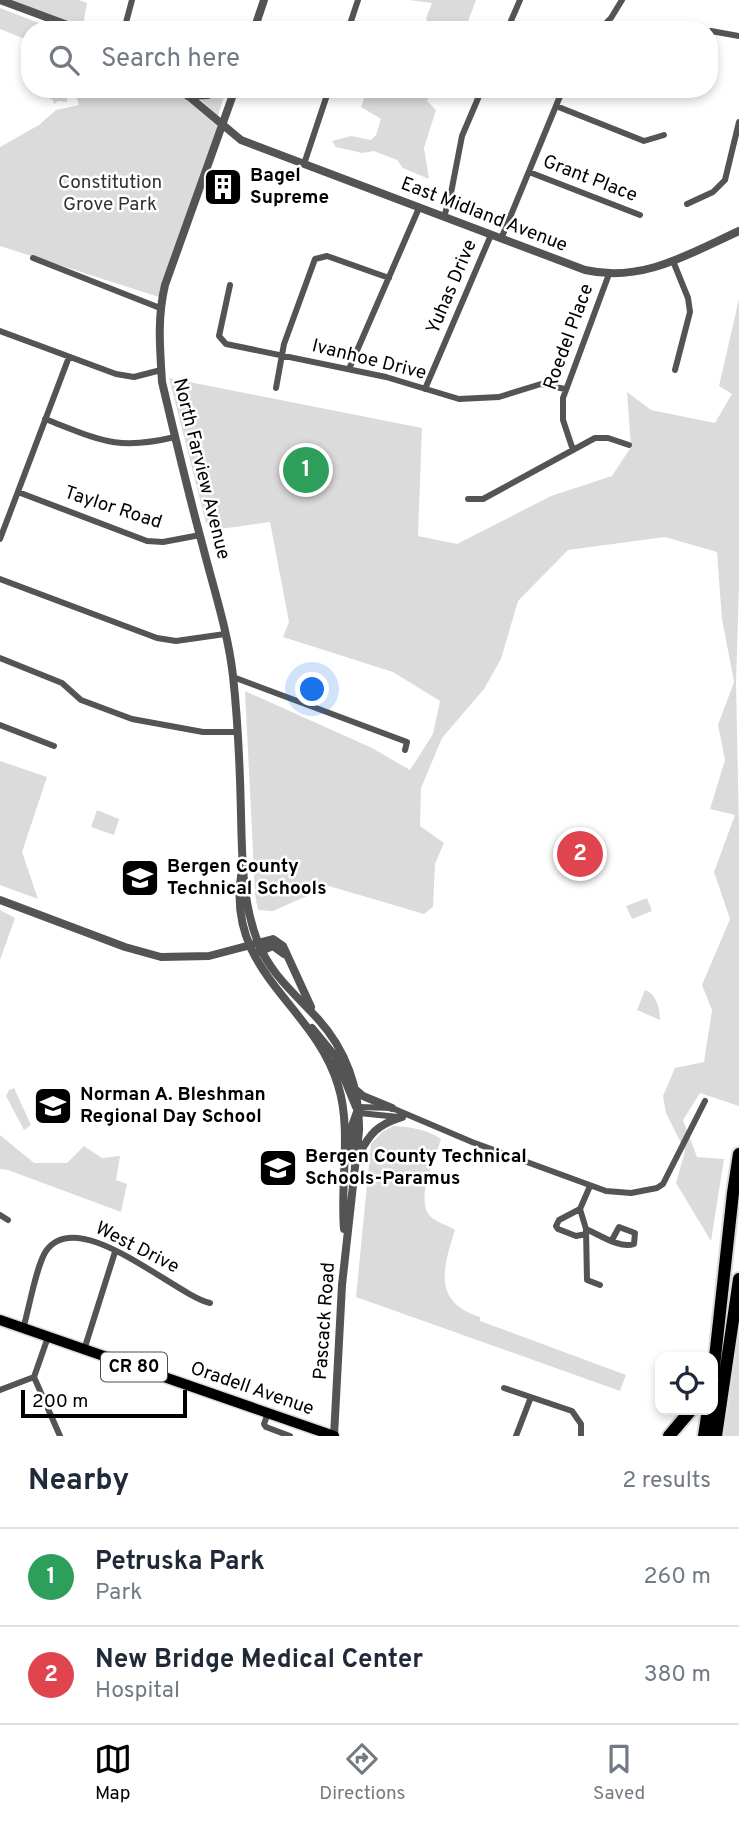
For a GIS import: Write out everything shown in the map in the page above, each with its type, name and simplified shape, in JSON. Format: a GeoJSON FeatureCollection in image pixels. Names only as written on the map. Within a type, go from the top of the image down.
{"type":"FeatureCollection","features":[{"type":"Feature","properties":{"kind":"highway"},"geometry":{"type":"LineString","coordinates":[[714,1352],[739,1154]]}},
{"type":"Feature","properties":{"kind":"highway"},"geometry":{"type":"LineString","coordinates":[[716,1436],[739,1279]]}},
{"type":"Feature","properties":{"kind":"highway"},"geometry":{"type":"LineString","coordinates":[[669,1436],[687,1415]]}},
{"type":"Feature","properties":{"kind":"highway"},"geometry":{"type":"LineString","coordinates":[[704,1436],[707,1415]]}},
{"type":"Feature","properties":{"kind":"main road","name":"Oradell Avenue"},"geometry":{"type":"LineString","coordinates":[[0,1320],[334,1436]]}},
{"type":"Feature","properties":{"kind":"street"},"geometry":{"type":"LineString","coordinates":[[0,0],[57,21]]}},
{"type":"Feature","properties":{"kind":"street"},"geometry":{"type":"LineString","coordinates":[[126,21],[132,0]]}},
{"type":"Feature","properties":{"kind":"street"},"geometry":{"type":"LineString","coordinates":[[257,21],[264,0]]}},
{"type":"Feature","properties":{"kind":"street"},"geometry":{"type":"LineString","coordinates":[[351,21],[358,0]]}},
{"type":"Feature","properties":{"kind":"street"},"geometry":{"type":"LineString","coordinates":[[511,21],[520,0]]}},
{"type":"Feature","properties":{"kind":"street"},"geometry":{"type":"LineString","coordinates":[[609,21],[622,0]]}},
{"type":"Feature","properties":{"kind":"street"},"geometry":{"type":"LineString","coordinates":[[718,32],[739,36]]}},
{"type":"Feature","properties":{"kind":"street","name":"East Midland Avenue"},"geometry":{"type":"LineString","coordinates":[[191,98],[241,140],[585,270],[608,274],[646,271],[739,231]]}},
{"type":"Feature","properties":{"kind":"street","name":"North Farview Avenue"},"geometry":{"type":"LineString","coordinates":[[231,98],[165,285],[160,308],[158,345],[175,437],[226,634],[233,677],[238,732],[242,866],[239,909],[272,984],[317,1041],[338,1084],[344,1122],[343,1217],[346,1250]]}},
{"type":"Feature","properties":{"kind":"street"},"geometry":{"type":"LineString","coordinates":[[304,164],[326,98]]}},
{"type":"Feature","properties":{"kind":"street"},"geometry":{"type":"LineString","coordinates":[[444,217],[452,193],[462,136],[478,98]]}},
{"type":"Feature","properties":{"kind":"street"},"geometry":{"type":"LineString","coordinates":[[501,239],[560,98]]}},
{"type":"Feature","properties":{"kind":"street"},"geometry":{"type":"LineString","coordinates":[[556,106],[643,141],[664,135]]}},
{"type":"Feature","properties":{"kind":"street"},"geometry":{"type":"LineString","coordinates":[[687,204],[713,192],[725,180],[739,122]]}},
{"type":"Feature","properties":{"kind":"street","name":"Grant Place"},"geometry":{"type":"LineString","coordinates":[[529,172],[640,215]]}},
{"type":"Feature","properties":{"kind":"street"},"geometry":{"type":"LineString","coordinates":[[349,369],[419,208]]}},
{"type":"Feature","properties":{"kind":"street","name":"Yuhas Drive"},"geometry":{"type":"LineString","coordinates":[[425,389],[491,235]]}},
{"type":"Feature","properties":{"kind":"street"},"geometry":{"type":"LineString","coordinates":[[276,388],[281,356],[315,259],[327,256],[389,278]]}},
{"type":"Feature","properties":{"kind":"street"},"geometry":{"type":"LineString","coordinates":[[33,258],[160,308]]}},
{"type":"Feature","properties":{"kind":"street"},"geometry":{"type":"LineString","coordinates":[[674,261],[688,298],[690,312],[675,370]]}},
{"type":"Feature","properties":{"kind":"street","name":"Roedel Place"},"geometry":{"type":"LineString","coordinates":[[573,450],[562,414],[565,389],[608,274]]}},
{"type":"Feature","properties":{"kind":"street","name":"Ivanhoe Drive"},"geometry":{"type":"LineString","coordinates":[[230,285],[220,338],[226,344],[386,377],[466,400],[499,397],[532,385],[565,389]]}},
{"type":"Feature","properties":{"kind":"street"},"geometry":{"type":"LineString","coordinates":[[0,331],[125,376],[143,376],[161,370]]}},
{"type":"Feature","properties":{"kind":"street"},"geometry":{"type":"LineString","coordinates":[[0,538],[69,357]]}},
{"type":"Feature","properties":{"kind":"street"},"geometry":{"type":"LineString","coordinates":[[45,419],[100,440],[122,444],[146,444],[175,437]]}},
{"type":"Feature","properties":{"kind":"street"},"geometry":{"type":"LineString","coordinates":[[468,499],[483,499],[597,437],[629,445]]}},
{"type":"Feature","properties":{"kind":"street","name":"Taylor Road"},"geometry":{"type":"LineString","coordinates":[[18,492],[147,541],[163,542],[200,535]]}},
{"type":"Feature","properties":{"kind":"street"},"geometry":{"type":"LineString","coordinates":[[0,579],[157,638],[186,640],[226,634]]}},
{"type":"Feature","properties":{"kind":"street"},"geometry":{"type":"LineString","coordinates":[[0,658],[62,683],[81,700],[132,719],[204,732],[238,732]]}},
{"type":"Feature","properties":{"kind":"street"},"geometry":{"type":"LineString","coordinates":[[233,677],[407,742],[405,750]]}},
{"type":"Feature","properties":{"kind":"street"},"geometry":{"type":"LineString","coordinates":[[0,726],[54,746]]}},
{"type":"Feature","properties":{"kind":"street"},"geometry":{"type":"LineString","coordinates":[[0,900],[125,947],[161,957],[209,956],[273,946],[286,956],[318,1019]]}},
{"type":"Feature","properties":{"kind":"street","name":"North Farview Avenue"},"geometry":{"type":"LineString","coordinates":[[255,948],[292,994],[318,1019],[337,1045],[356,1090],[359,1110],[346,1250]]}},
{"type":"Feature","properties":{"kind":"street"},"geometry":{"type":"LineString","coordinates":[[298,1016],[315,1030],[335,1056],[359,1110],[349,1146],[343,1217]]}},
{"type":"Feature","properties":{"kind":"street"},"geometry":{"type":"LineString","coordinates":[[356,1090],[363,1096],[413,1119],[590,1186],[616,1193],[631,1193],[657,1188],[663,1184],[705,1101]]}},
{"type":"Feature","properties":{"kind":"street"},"geometry":{"type":"LineString","coordinates":[[359,1110],[392,1108]]}},
{"type":"Feature","properties":{"kind":"street"},"geometry":{"type":"LineString","coordinates":[[359,1110],[413,1119]]}},
{"type":"Feature","properties":{"kind":"street"},"geometry":{"type":"LineString","coordinates":[[355,1161],[374,1130],[402,1117]]}},
{"type":"Feature","properties":{"kind":"street"},"geometry":{"type":"LineString","coordinates":[[590,1186],[580,1209],[586,1232],[587,1280],[600,1285]]}},
{"type":"Feature","properties":{"kind":"street"},"geometry":{"type":"LineString","coordinates":[[580,1209],[559,1220],[556,1226],[558,1229],[576,1236],[586,1232],[612,1240]]}},
{"type":"Feature","properties":{"kind":"street"},"geometry":{"type":"LineString","coordinates":[[0,1215],[8,1220]]}},
{"type":"Feature","properties":{"kind":"street","name":"West Drive"},"geometry":{"type":"LineString","coordinates":[[23,1329],[43,1258],[50,1246],[61,1239],[80,1237],[115,1252],[157,1272],[197,1300],[210,1303]]}},
{"type":"Feature","properties":{"kind":"street","name":"Pascack Road"},"geometry":{"type":"LineString","coordinates":[[334,1436],[346,1250]]}},
{"type":"Feature","properties":{"kind":"street"},"geometry":{"type":"LineString","coordinates":[[84,1350],[115,1252]]}},
{"type":"Feature","properties":{"kind":"street"},"geometry":{"type":"LineString","coordinates":[[48,1337],[34,1377],[60,1436]]}},
{"type":"Feature","properties":{"kind":"street"},"geometry":{"type":"LineString","coordinates":[[0,1390],[34,1377]]}},
{"type":"Feature","properties":{"kind":"street"},"geometry":{"type":"LineString","coordinates":[[504,1388],[572,1411],[581,1424],[581,1436]]}},
{"type":"Feature","properties":{"kind":"street"},"geometry":{"type":"LineString","coordinates":[[516,1436],[531,1397]]}},
{"type":"Feature","properties":{"kind":"street"},"geometry":{"type":"LineString","coordinates":[[268,1413],[264,1424],[266,1427],[290,1436]]}},
{"type":"Feature","properties":{"kind":"green space"},"geometry":{"type":"Polygon","coordinates":[[[10,0],[79,0],[87,3],[84,21],[69,21],[10,0]]]}},
{"type":"Feature","properties":{"kind":"green space"},"geometry":{"type":"Polygon","coordinates":[[[409,0],[476,0],[468,21],[427,21],[432,3],[409,0]]]}},
{"type":"Feature","properties":{"kind":"green space"},"geometry":{"type":"Polygon","coordinates":[[[0,8],[34,21],[21,21],[21,38],[0,29],[0,8]]]}},
{"type":"Feature","properties":{"kind":"green space"},"geometry":{"type":"Polygon","coordinates":[[[49,98],[67,98],[67,102],[58,101],[54,104],[49,98]]]}},
{"type":"Feature","properties":{"kind":"green space","name":"Constitution Grove Park"},"geometry":{"type":"Polygon","coordinates":[[[77,98],[190,98],[223,126],[162,298],[0,246],[0,147],[39,125],[56,110],[79,105],[77,98]]]}},
{"type":"Feature","properties":{"kind":"green space"},"geometry":{"type":"Polygon","coordinates":[[[223,98],[218,116],[200,99],[223,98]]]}},
{"type":"Feature","properties":{"kind":"green space"},"geometry":{"type":"Polygon","coordinates":[[[364,98],[429,98],[427,101],[436,110],[424,148],[429,179],[403,168],[397,160],[374,151],[362,153],[336,147],[332,141],[351,136],[371,140],[376,135],[381,119],[361,107],[364,98]]]}},
{"type":"Feature","properties":{"kind":"green space"},"geometry":{"type":"Polygon","coordinates":[[[739,299],[739,584],[736,683],[739,1106],[700,1093],[683,1120],[697,1157],[724,1159],[711,1241],[676,1183],[685,1151],[666,1113],[663,1096],[675,1068],[704,1062],[712,1010],[702,985],[730,919],[714,872],[735,815],[710,809],[725,760],[718,725],[734,682],[722,619],[717,552],[665,537],[568,550],[518,601],[501,659],[484,689],[442,738],[421,788],[420,826],[444,843],[435,864],[433,907],[424,914],[329,886],[273,911],[258,910],[245,691],[372,748],[410,770],[433,734],[440,701],[393,672],[283,637],[289,622],[270,522],[220,529],[206,523],[169,378],[422,428],[418,536],[457,544],[551,496],[612,476],[631,447],[627,392],[651,410],[715,423],[732,394],[719,386],[739,299]]]}},
{"type":"Feature","properties":{"kind":"green space"},"geometry":{"type":"Polygon","coordinates":[[[0,761],[47,777],[22,852],[38,899],[0,885],[0,761]]]}},
{"type":"Feature","properties":{"kind":"green space"},"geometry":{"type":"Polygon","coordinates":[[[97,810],[119,819],[114,835],[91,827],[97,810]]]}},
{"type":"Feature","properties":{"kind":"green space"},"geometry":{"type":"Polygon","coordinates":[[[647,898],[652,911],[632,919],[626,906],[647,898]]]}},
{"type":"Feature","properties":{"kind":"green space"},"geometry":{"type":"Polygon","coordinates":[[[0,910],[15,918],[0,960],[0,910]]]}},
{"type":"Feature","properties":{"kind":"green space"},"geometry":{"type":"Polygon","coordinates":[[[645,990],[657,1002],[660,1020],[637,1010],[645,990]]]}},
{"type":"Feature","properties":{"kind":"green space"},"geometry":{"type":"Polygon","coordinates":[[[14,1088],[31,1125],[24,1130],[6,1096],[9,1090],[14,1088]]]}},
{"type":"Feature","properties":{"kind":"green space"},"geometry":{"type":"Polygon","coordinates":[[[393,1126],[418,1129],[441,1139],[427,1180],[425,1201],[426,1210],[431,1217],[455,1230],[445,1270],[448,1293],[454,1302],[465,1311],[480,1317],[480,1321],[626,1375],[620,1391],[356,1297],[371,1144],[382,1132],[393,1126]]]}},
{"type":"Feature","properties":{"kind":"green space"},"geometry":{"type":"Polygon","coordinates":[[[0,1135],[34,1163],[67,1163],[84,1146],[102,1158],[120,1156],[116,1180],[127,1184],[121,1212],[0,1169],[0,1135]]]}},
{"type":"Feature","properties":{"kind":"green space"},"geometry":{"type":"Polygon","coordinates":[[[739,1333],[739,1436],[724,1436],[739,1333]]]}},
{"type":"Feature","properties":{"kind":"place","name":"Bagel Supreme"},"geometry":{"type":"Point","coordinates":[223,187]}},
{"type":"Feature","properties":{"kind":"place","name":"Petruska Park"},"geometry":{"type":"Point","coordinates":[306,470]}},
{"type":"Feature","properties":{"kind":"place","name":"New Bridge Medical Center"},"geometry":{"type":"Point","coordinates":[580,854]}},
{"type":"Feature","properties":{"kind":"place","name":"Bergen County Technical Schools"},"geometry":{"type":"Point","coordinates":[140,878]}},
{"type":"Feature","properties":{"kind":"place","name":"Norman A. Bleshman Regional Day School"},"geometry":{"type":"Point","coordinates":[53,1106]}},
{"type":"Feature","properties":{"kind":"place","name":"Bergen County Technical Schools-Paramus"},"geometry":{"type":"Point","coordinates":[278,1168]}}]}
